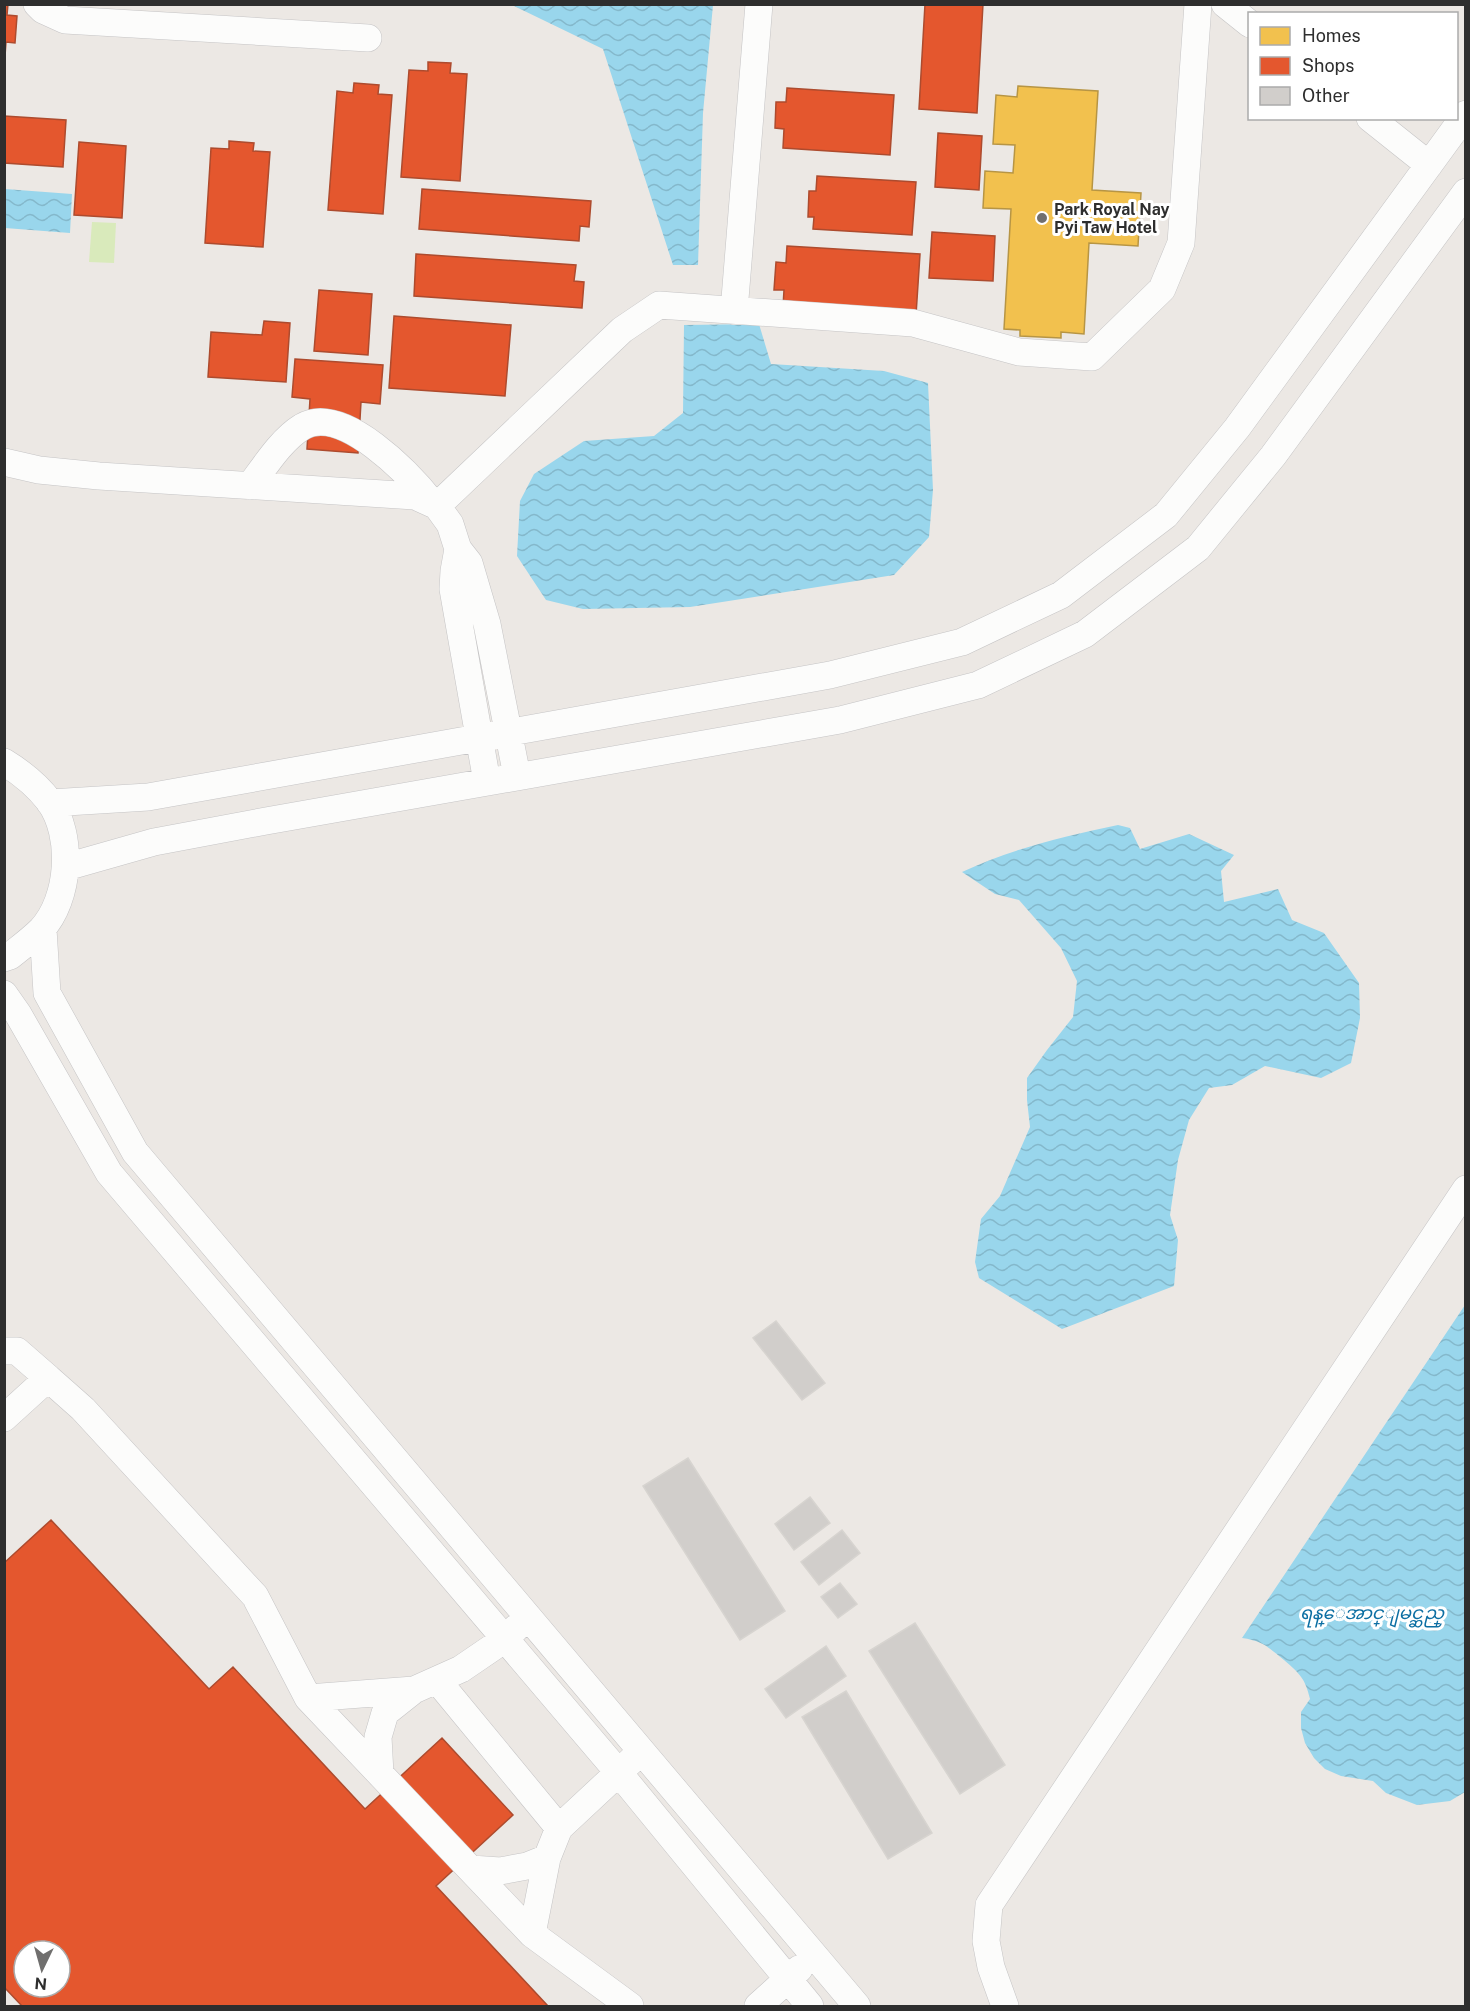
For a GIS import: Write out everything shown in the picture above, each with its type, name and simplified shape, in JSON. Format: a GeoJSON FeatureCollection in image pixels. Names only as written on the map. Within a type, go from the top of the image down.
{"type":"FeatureCollection","features":[{"type":"Feature","properties":{"kind":"street"},"geometry":{"type":"LineString","coordinates":[[37,4],[43,10],[65,20],[368,38]]}},
{"type":"Feature","properties":{"kind":"street"},"geometry":{"type":"LineString","coordinates":[[734,310],[759,4]]}},
{"type":"Feature","properties":{"kind":"street"},"geometry":{"type":"LineString","coordinates":[[435,505],[622,330],[659,305],[913,323],[1019,352],[1092,357],[1162,289],[1181,243],[1198,4]]}},
{"type":"Feature","properties":{"kind":"street"},"geometry":{"type":"LineString","coordinates":[[1225,4],[1248,22]]}},
{"type":"Feature","properties":{"kind":"street"},"geometry":{"type":"LineString","coordinates":[[50,803],[148,797],[842,672],[962,642],[1061,595],[1166,515],[1237,428],[1466,114]]}},
{"type":"Feature","properties":{"kind":"street"},"geometry":{"type":"LineString","coordinates":[[1373,120],[1429,165]]}},
{"type":"Feature","properties":{"kind":"street"},"geometry":{"type":"LineString","coordinates":[[66,867],[165,840],[851,717],[978,685],[1085,633],[1198,548],[1274,456],[1466,192]]}},
{"type":"Feature","properties":{"kind":"street"},"geometry":{"type":"LineString","coordinates":[[250,486],[279,449],[303,427],[317,423],[337,426],[382,450],[414,480],[450,524],[458,549],[469,563],[477,585],[517,776]]}},
{"type":"Feature","properties":{"kind":"street"},"geometry":{"type":"LineString","coordinates":[[4,462],[39,470],[99,476],[415,496],[435,505]]}},
{"type":"Feature","properties":{"kind":"street"},"geometry":{"type":"LineString","coordinates":[[458,549],[453,590],[487,782]]}},
{"type":"Feature","properties":{"kind":"street"},"geometry":{"type":"LineString","coordinates":[[4,762],[29,778],[50,803],[63,833],[66,867],[59,900],[43,929],[4,958]]}},
{"type":"Feature","properties":{"kind":"street"},"geometry":{"type":"LineString","coordinates":[[43,929],[47,993],[135,1152],[857,2007]]}},
{"type":"Feature","properties":{"kind":"street"},"geometry":{"type":"LineString","coordinates":[[4,994],[18,1014],[109,1173],[619,1773],[810,2007]]}},
{"type":"Feature","properties":{"kind":"street"},"geometry":{"type":"LineString","coordinates":[[1005,2007],[991,1967],[986,1941],[988,1905],[1466,1189]]}},
{"type":"Feature","properties":{"kind":"street"},"geometry":{"type":"LineString","coordinates":[[4,1351],[17,1351],[83,1409],[255,1596],[308,1698],[532,1934],[630,2007]]}},
{"type":"Feature","properties":{"kind":"street"},"geometry":{"type":"LineString","coordinates":[[4,1418],[48,1378]]}},
{"type":"Feature","properties":{"kind":"street"},"geometry":{"type":"LineString","coordinates":[[380,1774],[378,1737],[385,1713],[426,1685],[461,1669],[505,1639],[527,1616]]}},
{"type":"Feature","properties":{"kind":"street"},"geometry":{"type":"LineString","coordinates":[[308,1698],[426,1685]]}},
{"type":"Feature","properties":{"kind":"street"},"geometry":{"type":"LineString","coordinates":[[426,1685],[559,1828]]}},
{"type":"Feature","properties":{"kind":"street"},"geometry":{"type":"LineString","coordinates":[[532,1934],[547,1858],[559,1828],[642,1751]]}},
{"type":"Feature","properties":{"kind":"street"},"geometry":{"type":"LineString","coordinates":[[471,1869],[500,1871],[527,1866],[547,1858]]}},
{"type":"Feature","properties":{"kind":"street"},"geometry":{"type":"LineString","coordinates":[[758,2007],[814,1956]]}},
{"type":"Feature","properties":{"kind":"green space"},"geometry":{"type":"Polygon","coordinates":[[[92,222],[116,223],[114,263],[89,262],[92,222]]]}},
{"type":"Feature","properties":{"kind":"water"},"geometry":{"type":"Polygon","coordinates":[[[512,5],[713,5],[703,113],[698,265],[673,265],[603,49],[512,5]]]}},
{"type":"Feature","properties":{"kind":"water"},"geometry":{"type":"Polygon","coordinates":[[[5,189],[72,194],[70,233],[5,228],[5,189]]]}},
{"type":"Feature","properties":{"kind":"water"},"geometry":{"type":"Polygon","coordinates":[[[759,324],[771,364],[884,371],[928,383],[933,490],[929,537],[894,575],[690,607],[583,609],[546,600],[517,556],[520,501],[534,474],[584,441],[654,436],[683,413],[684,325],[759,324]]]}},
{"type":"Feature","properties":{"kind":"water"},"geometry":{"type":"Polygon","coordinates":[[[1118,825],[1130,828],[1140,849],[1189,834],[1234,855],[1221,871],[1224,902],[1278,889],[1292,920],[1324,933],[1359,983],[1360,1018],[1351,1063],[1321,1078],[1265,1066],[1232,1085],[1209,1088],[1189,1120],[1178,1160],[1170,1215],[1178,1240],[1174,1286],[1062,1329],[979,1278],[975,1262],[981,1219],[1000,1196],[1030,1127],[1027,1078],[1073,1017],[1077,981],[1061,948],[1019,900],[995,894],[962,872],[1000,856],[1038,844],[1118,825]]]}},
{"type":"Feature","properties":{"kind":"water","name":"ရန္ေအာင္ျမင္ဆည္"},"geometry":{"type":"Polygon","coordinates":[[[1465,1305],[1465,1792],[1450,1801],[1417,1805],[1386,1793],[1373,1781],[1341,1776],[1325,1769],[1314,1758],[1305,1743],[1301,1728],[1301,1712],[1310,1699],[1301,1677],[1265,1645],[1242,1638],[1465,1305]]]}},
{"type":"Feature","properties":{"kind":"building: Homes"},"geometry":{"type":"Polygon","coordinates":[[[1018,86],[1098,91],[1092,190],[1141,193],[1138,246],[1089,243],[1084,334],[1061,332],[1061,338],[1020,336],[1020,330],[1004,329],[1011,209],[983,208],[985,171],[1013,173],[1015,145],[993,144],[996,95],[1017,97],[1018,86]]]}},
{"type":"Feature","properties":{"kind":"building: Shops"},"geometry":{"type":"Polygon","coordinates":[[[4,4],[8,4],[7,15],[17,16],[15,43],[6,42],[5,56],[4,4]]]}},
{"type":"Feature","properties":{"kind":"building: Shops"},"geometry":{"type":"Polygon","coordinates":[[[925,4],[983,4],[977,113],[919,109],[925,4]]]}},
{"type":"Feature","properties":{"kind":"building: Shops"},"geometry":{"type":"Polygon","coordinates":[[[428,62],[451,63],[450,73],[467,74],[460,181],[401,177],[409,70],[428,71],[428,62]]]}},
{"type":"Feature","properties":{"kind":"building: Shops"},"geometry":{"type":"Polygon","coordinates":[[[354,83],[379,85],[378,94],[392,95],[383,214],[328,210],[337,91],[353,93],[354,83]]]}},
{"type":"Feature","properties":{"kind":"building: Shops"},"geometry":{"type":"Polygon","coordinates":[[[787,88],[894,95],[890,155],[783,148],[784,129],[775,128],[776,102],[786,102],[787,88]]]}},
{"type":"Feature","properties":{"kind":"building: Shops"},"geometry":{"type":"Polygon","coordinates":[[[4,116],[66,120],[63,167],[4,163],[4,116]]]}},
{"type":"Feature","properties":{"kind":"building: Shops"},"geometry":{"type":"Polygon","coordinates":[[[938,133],[982,136],[979,190],[935,187],[938,133]]]}},
{"type":"Feature","properties":{"kind":"building: Shops"},"geometry":{"type":"Polygon","coordinates":[[[229,141],[254,143],[253,151],[270,152],[263,247],[205,243],[211,148],[229,149],[229,141]]]}},
{"type":"Feature","properties":{"kind":"building: Shops"},"geometry":{"type":"Polygon","coordinates":[[[79,142],[126,146],[122,218],[74,215],[79,142]]]}},
{"type":"Feature","properties":{"kind":"building: Shops"},"geometry":{"type":"Polygon","coordinates":[[[817,176],[916,182],[912,235],[813,229],[814,217],[808,217],[809,191],[816,191],[817,176]]]}},
{"type":"Feature","properties":{"kind":"building: Shops"},"geometry":{"type":"Polygon","coordinates":[[[422,189],[591,201],[589,227],[580,226],[579,241],[419,229],[422,189]]]}},
{"type":"Feature","properties":{"kind":"building: Shops"},"geometry":{"type":"Polygon","coordinates":[[[932,232],[995,236],[993,281],[929,278],[932,232]]]}},
{"type":"Feature","properties":{"kind":"building: Shops"},"geometry":{"type":"Polygon","coordinates":[[[787,246],[920,254],[916,315],[783,307],[784,290],[774,290],[776,262],[786,263],[787,246]]]}},
{"type":"Feature","properties":{"kind":"building: Shops"},"geometry":{"type":"Polygon","coordinates":[[[416,254],[576,265],[574,281],[584,282],[582,308],[414,296],[416,254]]]}},
{"type":"Feature","properties":{"kind":"building: Shops"},"geometry":{"type":"Polygon","coordinates":[[[319,290],[372,294],[368,355],[314,351],[319,290]]]}},
{"type":"Feature","properties":{"kind":"building: Shops"},"geometry":{"type":"Polygon","coordinates":[[[394,316],[511,325],[505,396],[389,388],[394,316]]]}},
{"type":"Feature","properties":{"kind":"building: Shops"},"geometry":{"type":"Polygon","coordinates":[[[264,321],[290,323],[286,382],[208,377],[211,332],[262,335],[264,321]]]}},
{"type":"Feature","properties":{"kind":"building: Shops"},"geometry":{"type":"Polygon","coordinates":[[[295,359],[383,365],[380,404],[361,402],[358,453],[307,449],[310,399],[292,397],[295,359]]]}},
{"type":"Feature","properties":{"kind":"building: Shops"},"geometry":{"type":"Polygon","coordinates":[[[51,1520],[209,1689],[233,1667],[365,1809],[442,1738],[513,1815],[436,1886],[548,2006],[22,2006],[15,1999],[72,1999],[72,1939],[12,1939],[12,1995],[4,1987],[4,1563],[51,1520]]]}},
{"type":"Feature","properties":{"kind":"building: Other"},"geometry":{"type":"Polygon","coordinates":[[[776,1321],[825,1383],[802,1400],[753,1338],[776,1321]]]}},
{"type":"Feature","properties":{"kind":"building: Other"},"geometry":{"type":"Polygon","coordinates":[[[688,1458],[785,1611],[740,1640],[643,1486],[688,1458]]]}},
{"type":"Feature","properties":{"kind":"building: Other"},"geometry":{"type":"Polygon","coordinates":[[[810,1497],[830,1523],[794,1550],[775,1524],[810,1497]]]}},
{"type":"Feature","properties":{"kind":"building: Other"},"geometry":{"type":"Polygon","coordinates":[[[842,1530],[860,1553],[819,1585],[801,1562],[842,1530]]]}},
{"type":"Feature","properties":{"kind":"building: Other"},"geometry":{"type":"Polygon","coordinates":[[[840,1583],[857,1604],[838,1618],[821,1597],[840,1583]]]}},
{"type":"Feature","properties":{"kind":"building: Other"},"geometry":{"type":"Polygon","coordinates":[[[915,1623],[1005,1765],[960,1794],[869,1651],[915,1623]]]}},
{"type":"Feature","properties":{"kind":"building: Other"},"geometry":{"type":"Polygon","coordinates":[[[826,1646],[846,1676],[786,1718],[765,1689],[826,1646]]]}},
{"type":"Feature","properties":{"kind":"building: Other"},"geometry":{"type":"Polygon","coordinates":[[[846,1691],[932,1833],[888,1859],[802,1717],[846,1691]]]}},
{"type":"Feature","properties":{"kind":"place","name":"Park Royal Nay Pyi Taw Hotel"},"geometry":{"type":"Point","coordinates":[1042,218]}}]}
